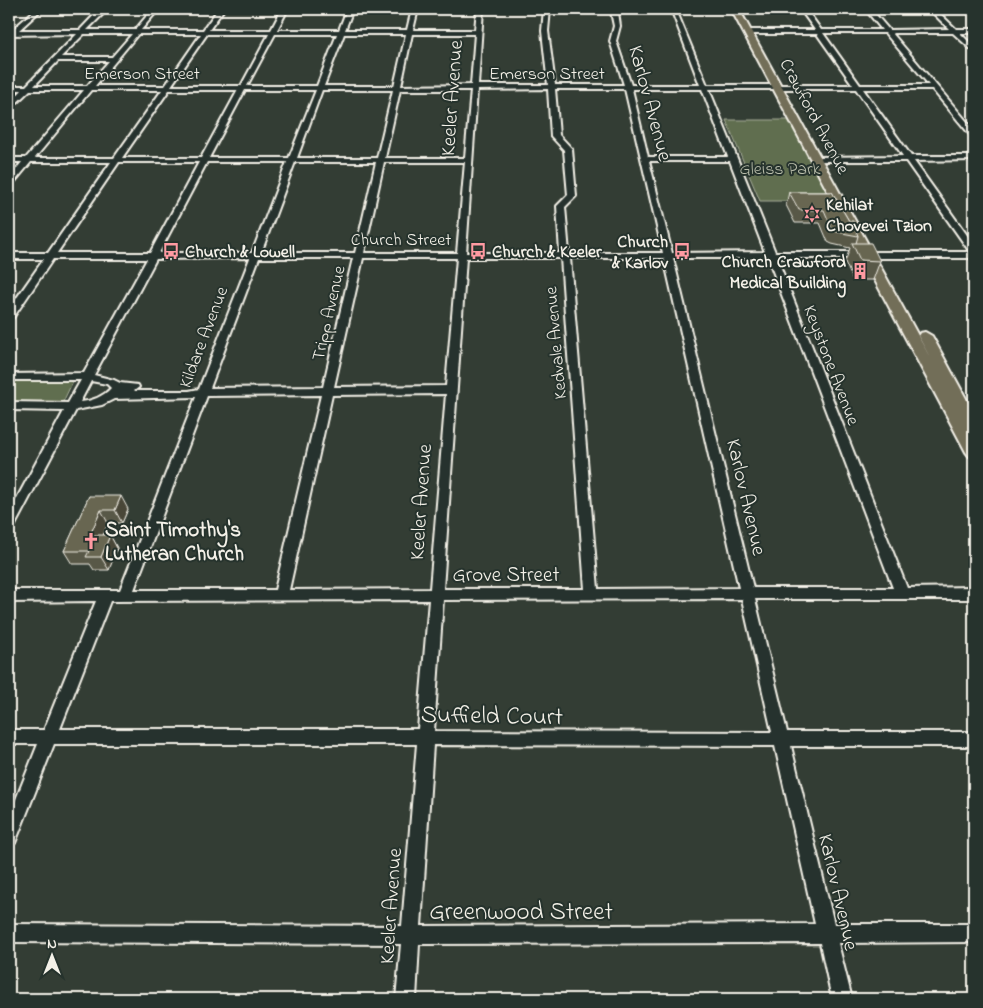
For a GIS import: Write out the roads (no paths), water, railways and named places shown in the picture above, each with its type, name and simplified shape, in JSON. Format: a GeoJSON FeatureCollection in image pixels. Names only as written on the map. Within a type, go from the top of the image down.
{"type":"FeatureCollection","features":[{"type":"Feature","properties":{"kind":"main road"},"geometry":{"type":"LineString","coordinates":[[9,10],[14,9]]}},
{"type":"Feature","properties":{"kind":"main road","name":"Crawford Avenue"},"geometry":{"type":"LineString","coordinates":[[736,9],[752,32]]}},
{"type":"Feature","properties":{"kind":"main road","name":"Crawford Avenue"},"geometry":{"type":"LineString","coordinates":[[742,9],[782,88],[948,391],[974,452]]}},
{"type":"Feature","properties":{"kind":"main road","name":"Crawford Avenue"},"geometry":{"type":"LineString","coordinates":[[948,391],[974,426]]}},
{"type":"Feature","properties":{"kind":"street"},"geometry":{"type":"LineString","coordinates":[[11,34],[40,9]]}},
{"type":"Feature","properties":{"kind":"street"},"geometry":{"type":"LineString","coordinates":[[9,108],[103,9],[156,9]]}},
{"type":"Feature","properties":{"kind":"street"},"geometry":{"type":"LineString","coordinates":[[9,182],[156,9]]}},
{"type":"Feature","properties":{"kind":"street"},"geometry":{"type":"LineString","coordinates":[[9,316],[220,9]]}},
{"type":"Feature","properties":{"kind":"street"},"geometry":{"type":"LineString","coordinates":[[9,524],[285,9]]}},
{"type":"Feature","properties":{"kind":"street","name":"Kildare Avenue"},"geometry":{"type":"LineString","coordinates":[[125,596],[350,9]]}},
{"type":"Feature","properties":{"kind":"street","name":"Tripp Avenue"},"geometry":{"type":"LineString","coordinates":[[281,595],[415,9]]}},
{"type":"Feature","properties":{"kind":"street","name":"Keeler Avenue"},"geometry":{"type":"LineString","coordinates":[[406,999],[480,9]]}},
{"type":"Feature","properties":{"kind":"street","name":"Kedvale Avenue"},"geometry":{"type":"LineString","coordinates":[[547,9],[546,42],[549,55],[555,136],[568,149],[572,196],[561,206],[592,594]]}},
{"type":"Feature","properties":{"kind":"street"},"geometry":{"type":"LineString","coordinates":[[803,9],[974,253]]}},
{"type":"Feature","properties":{"kind":"street"},"geometry":{"type":"LineString","coordinates":[[868,9],[974,134]]}},
{"type":"Feature","properties":{"kind":"street"},"geometry":{"type":"LineString","coordinates":[[932,9],[974,50]]}},
{"type":"Feature","properties":{"kind":"street","name":"Keystone Avenue"},"geometry":{"type":"LineString","coordinates":[[616,10],[672,11],[674,13],[771,255],[902,593]]}},
{"type":"Feature","properties":{"kind":"street","name":"Karlov Avenue"},"geometry":{"type":"LineString","coordinates":[[616,10],[617,26],[613,38],[628,88],[842,999]]}},
{"type":"Feature","properties":{"kind":"street"},"geometry":{"type":"LineString","coordinates":[[752,32],[974,31]]}},
{"type":"Feature","properties":{"kind":"street"},"geometry":{"type":"LineString","coordinates":[[11,34],[81,32],[478,32]]}},
{"type":"Feature","properties":{"kind":"street"},"geometry":{"type":"LineString","coordinates":[[56,59],[113,59]]}},
{"type":"Feature","properties":{"kind":"street","name":"Emerson Street"},"geometry":{"type":"LineString","coordinates":[[9,88],[935,87]]}},
{"type":"Feature","properties":{"kind":"street"},"geometry":{"type":"LineString","coordinates":[[821,159],[974,158]]}},
{"type":"Feature","properties":{"kind":"street"},"geometry":{"type":"LineString","coordinates":[[644,159],[733,159]]}},
{"type":"Feature","properties":{"kind":"street"},"geometry":{"type":"LineString","coordinates":[[9,160],[469,160]]}},
{"type":"Feature","properties":{"kind":"street","name":"Church Street"},"geometry":{"type":"LineString","coordinates":[[9,256],[668,256],[974,253]]}},
{"type":"Feature","properties":{"kind":"street"},"geometry":{"type":"LineString","coordinates":[[9,377],[88,377],[107,379],[116,391]]}},
{"type":"Feature","properties":{"kind":"street"},"geometry":{"type":"LineString","coordinates":[[9,406],[97,404],[116,391],[189,395],[203,392],[452,390]]}},
{"type":"Feature","properties":{"kind":"street","name":"Grove Street"},"geometry":{"type":"LineString","coordinates":[[9,596],[974,593]]}},
{"type":"Feature","properties":{"kind":"street"},"geometry":{"type":"LineString","coordinates":[[9,837],[106,596]]}},
{"type":"Feature","properties":{"kind":"street","name":"Suffield Court"},"geometry":{"type":"LineString","coordinates":[[9,737],[406,735],[443,739],[974,739]]}},
{"type":"Feature","properties":{"kind":"street","name":"Greenwood Street"},"geometry":{"type":"LineString","coordinates":[[9,933],[411,935],[974,933]]}},
{"type":"Feature","properties":{"kind":"place","name":"Kehilat Chovevei Tzion"},"geometry":{"type":"Point","coordinates":[812,214]}},
{"type":"Feature","properties":{"kind":"place","name":"Church & Lowell"},"geometry":{"type":"Point","coordinates":[171,251]}},
{"type":"Feature","properties":{"kind":"place","name":"Church & Keeler"},"geometry":{"type":"Point","coordinates":[478,251]}},
{"type":"Feature","properties":{"kind":"place","name":"Church & Karlov"},"geometry":{"type":"Point","coordinates":[682,251]}},
{"type":"Feature","properties":{"kind":"place","name":"Church Crawford Medical Building"},"geometry":{"type":"Point","coordinates":[860,271]}},
{"type":"Feature","properties":{"kind":"place","name":"Saint Timothy's Lutheran Church"},"geometry":{"type":"Point","coordinates":[91,541]}},
{"type":"Feature","properties":{"kind":"park label","name":"Gleiss Park"},"geometry":{"type":"Point","coordinates":[780,168]}}]}
